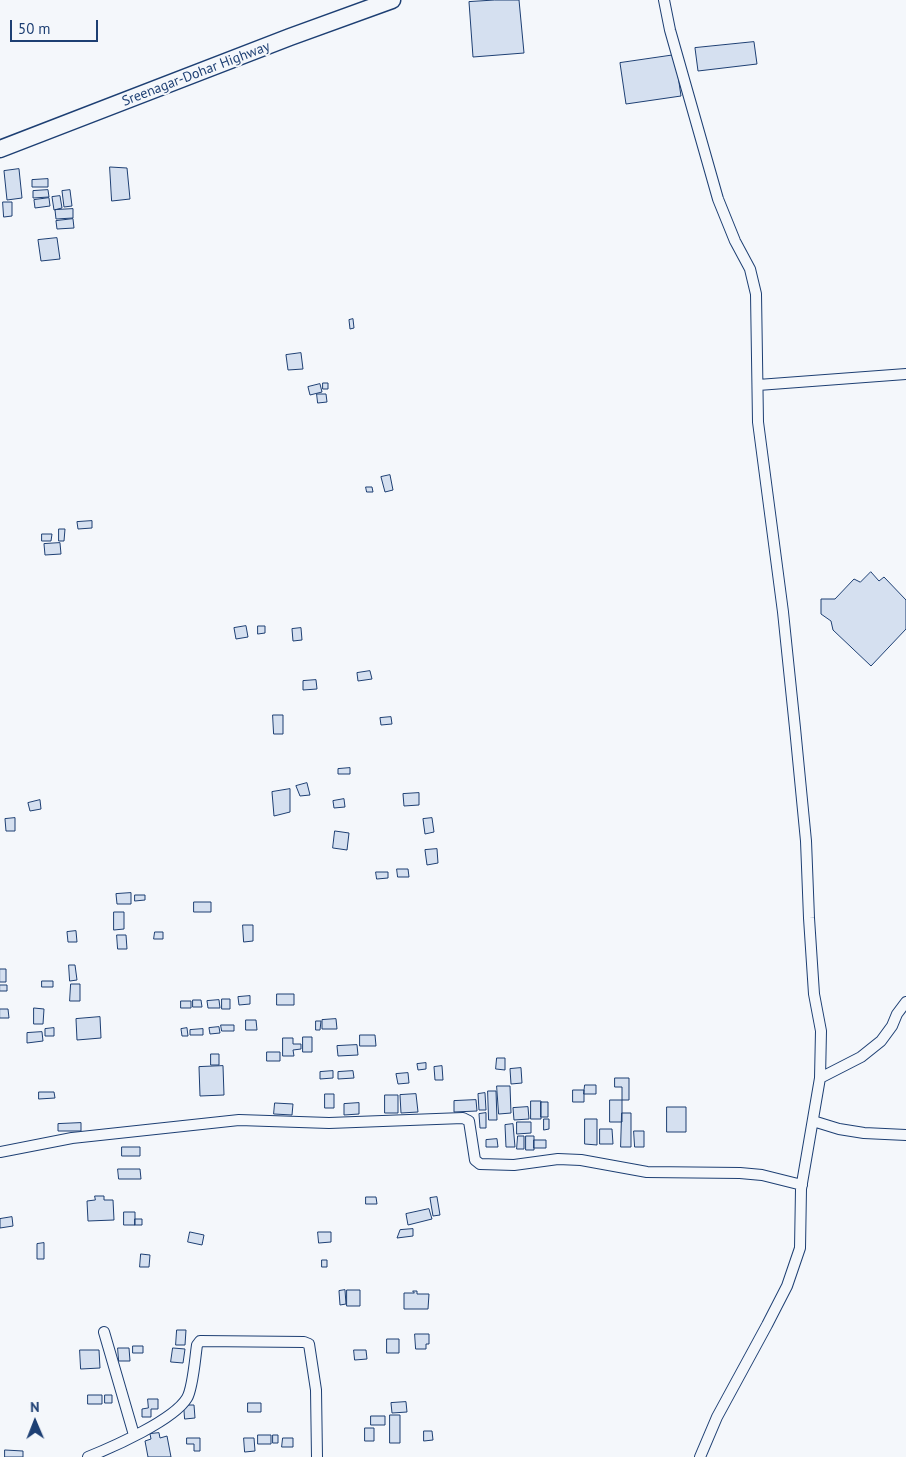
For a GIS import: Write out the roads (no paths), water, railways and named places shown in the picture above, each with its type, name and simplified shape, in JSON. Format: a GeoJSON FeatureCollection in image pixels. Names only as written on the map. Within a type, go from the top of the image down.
{"type":"FeatureCollection","features":[{"type":"Feature","properties":{"kind":"main road","name":"Sreenagar-Dohar Highway"},"geometry":{"type":"LineString","coordinates":[[0,149],[392,0]]}},
{"type":"Feature","properties":{"kind":"street"},"geometry":{"type":"LineString","coordinates":[[664,0],[672,39],[718,198],[735,242],[750,269],[756,294],[758,422],[783,612],[802,795],[814,994],[821,1031],[820,1078],[802,1185],[800,1248],[787,1286],[768,1325],[717,1417],[700,1457]]}},
{"type":"Feature","properties":{"kind":"street"},"geometry":{"type":"LineString","coordinates":[[758,385],[906,374]]}},
{"type":"Feature","properties":{"kind":"street"},"geometry":{"type":"LineString","coordinates":[[820,1078],[861,1057],[881,1041],[906,1002]]}},
{"type":"Feature","properties":{"kind":"street"},"geometry":{"type":"LineString","coordinates":[[0,1152],[72,1138],[239,1120],[329,1123],[463,1118],[469,1121],[475,1160],[480,1164],[514,1164],[558,1159],[582,1160],[647,1172],[762,1175],[802,1185]]}},
{"type":"Feature","properties":{"kind":"street"},"geometry":{"type":"LineString","coordinates":[[813,1121],[839,1129],[864,1133],[906,1135]]}},
{"type":"Feature","properties":{"kind":"street"},"geometry":{"type":"LineString","coordinates":[[104,1332],[134,1435]]}},
{"type":"Feature","properties":{"kind":"street"},"geometry":{"type":"LineString","coordinates":[[88,1457],[134,1435],[176,1411],[186,1399],[197,1345],[200,1341],[304,1342],[308,1344],[316,1390],[318,1457]]}}]}
